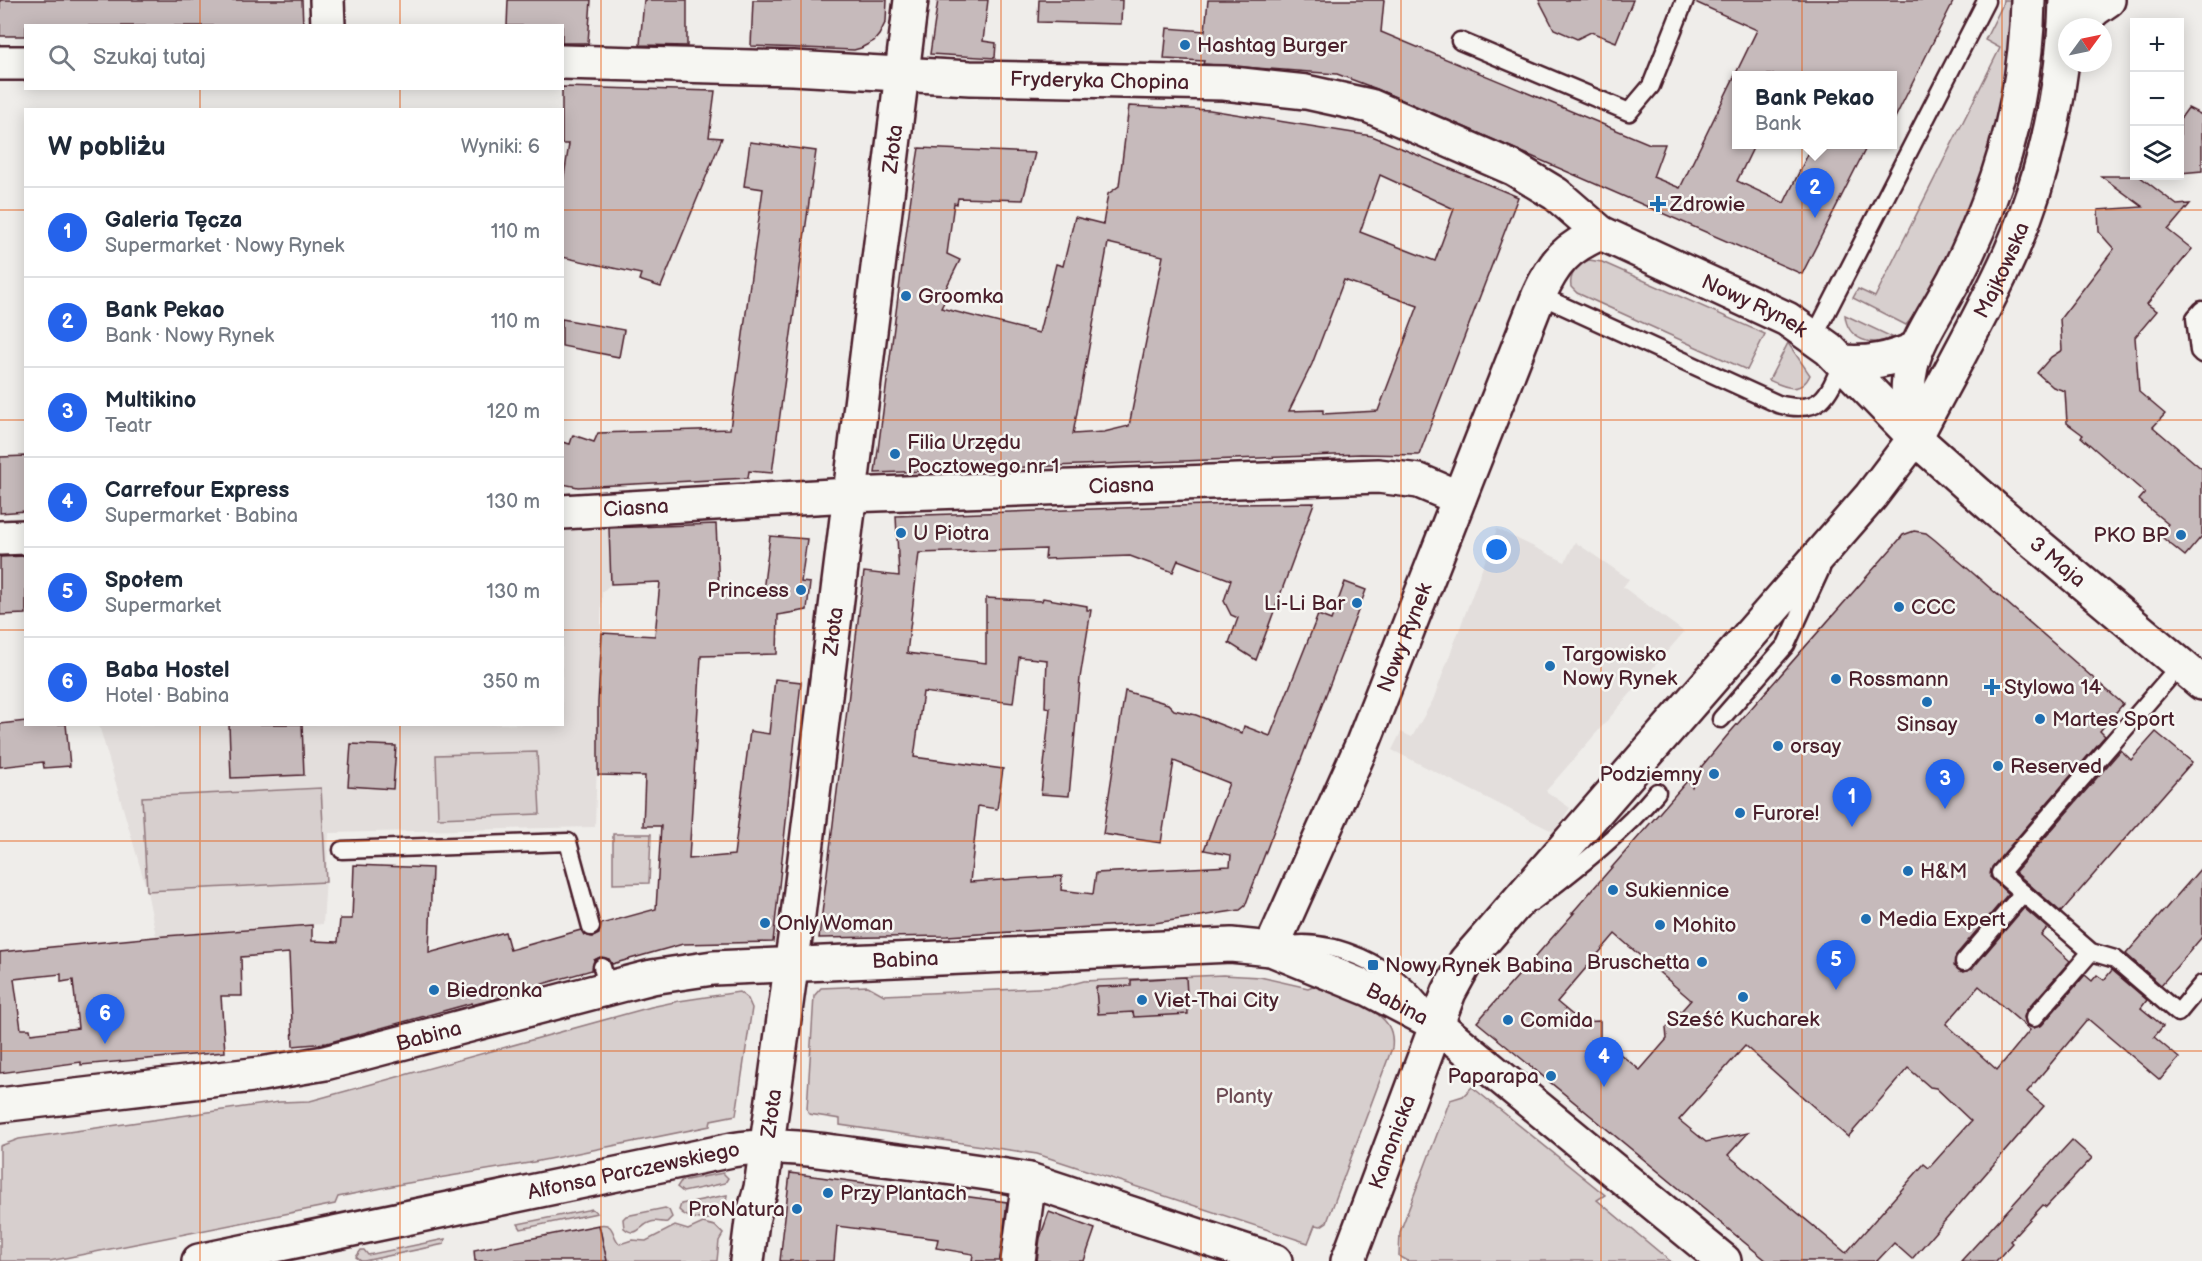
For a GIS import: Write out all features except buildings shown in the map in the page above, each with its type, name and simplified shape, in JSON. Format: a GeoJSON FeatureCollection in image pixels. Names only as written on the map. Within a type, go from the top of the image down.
{"type":"FeatureCollection","features":[{"type":"Feature","properties":{"kind":"street"},"geometry":{"type":"LineString","coordinates":[[327,0],[328,24]]}},
{"type":"Feature","properties":{"kind":"street","name":"Złota"},"geometry":{"type":"LineString","coordinates":[[747,1261],[752,1221],[761,1188],[791,964],[911,0]]}},
{"type":"Feature","properties":{"kind":"street","name":"Majkowska"},"geometry":{"type":"LineString","coordinates":[[1915,438],[1909,417],[1907,393],[1909,370],[1915,349],[1976,236],[1990,199],[2010,132],[2020,81],[2028,0]]}},
{"type":"Feature","properties":{"kind":"street","name":"Majkowska"},"geometry":{"type":"LineString","coordinates":[[2066,0],[2068,18]]}},
{"type":"Feature","properties":{"kind":"street"},"geometry":{"type":"LineString","coordinates":[[2088,18],[2108,0]]}},
{"type":"Feature","properties":{"kind":"street","name":"Fryderyka Chopina"},"geometry":{"type":"LineString","coordinates":[[564,62],[793,68],[902,76],[1224,83],[1306,92],[1370,106],[1513,168],[1556,194],[1601,233]]}},
{"type":"Feature","properties":{"kind":"street"},"geometry":{"type":"LineString","coordinates":[[0,63],[24,63]]}},
{"type":"Feature","properties":{"kind":"street","name":"Majkowska"},"geometry":{"type":"LineString","coordinates":[[1915,438],[1992,290],[2025,216],[2049,133],[2061,72]]}},
{"type":"Feature","properties":{"kind":"street","name":"Nowy Rynek"},"geometry":{"type":"LineString","coordinates":[[1270,949],[1363,743],[1539,295],[1557,261],[1569,250],[1601,233],[1767,308],[1814,337],[1842,362],[1915,438]]}},
{"type":"Feature","properties":{"kind":"street"},"geometry":{"type":"LineString","coordinates":[[1842,362],[1880,362],[1915,349]]}},
{"type":"Feature","properties":{"kind":"street"},"geometry":{"type":"LineString","coordinates":[[1436,1024],[1456,977],[1478,945],[1889,475],[1915,438]]}},
{"type":"Feature","properties":{"kind":"street","name":"3 Maja"},"geometry":{"type":"LineString","coordinates":[[1915,438],[1995,509],[2191,674]]}},
{"type":"Feature","properties":{"kind":"street","name":"Ciasna"},"geometry":{"type":"LineString","coordinates":[[564,512],[849,495],[1378,476],[1419,481],[1459,498]]}},
{"type":"Feature","properties":{"kind":"street"},"geometry":{"type":"LineString","coordinates":[[0,538],[24,537]]}},
{"type":"Feature","properties":{"kind":"street","name":"Babina"},"geometry":{"type":"LineString","coordinates":[[0,1105],[261,1074],[324,1063],[605,977],[791,964],[1232,945],[1270,949],[1369,989],[1436,1024],[1724,1261]]}},
{"type":"Feature","properties":{"kind":"street","name":"Kanonicka"},"geometry":{"type":"LineString","coordinates":[[1348,1261],[1436,1024]]}},
{"type":"Feature","properties":{"kind":"street","name":"Alfonsa Parczewskiego"},"geometry":{"type":"LineString","coordinates":[[199,1261],[308,1250],[732,1150],[766,1146],[813,1149],[1029,1180],[1275,1261]]}},
{"type":"Feature","properties":{"kind":"street"},"geometry":{"type":"LineString","coordinates":[[1018,1261],[1029,1180]]}},
{"type":"Feature","properties":{"kind":"lane"},"geometry":{"type":"LineString","coordinates":[[1460,41],[1629,112],[1651,86],[1685,0]]}},
{"type":"Feature","properties":{"kind":"lane"},"geometry":{"type":"LineString","coordinates":[[1814,337],[1986,1]]}},
{"type":"Feature","properties":{"kind":"lane"},"geometry":{"type":"LineString","coordinates":[[1539,295],[1792,408],[1805,408],[1817,404],[1827,395],[1842,362]]}},
{"type":"Feature","properties":{"kind":"lane"},"geometry":{"type":"LineString","coordinates":[[2202,310],[2195,318],[2199,351],[2202,354]]}},
{"type":"Feature","properties":{"kind":"lane"},"geometry":{"type":"LineString","coordinates":[[1721,719],[1786,645],[1839,533]]}},
{"type":"Feature","properties":{"kind":"lane"},"geometry":{"type":"LineString","coordinates":[[2191,674],[2000,873],[2091,952],[2115,959],[2178,1013],[2202,984]]}},
{"type":"Feature","properties":{"kind":"lane"},"geometry":{"type":"LineString","coordinates":[[1478,945],[1566,877],[1638,814],[1658,792]]}},
{"type":"Feature","properties":{"kind":"lane"},"geometry":{"type":"LineString","coordinates":[[342,850],[568,842],[591,927]]}},
{"type":"Feature","properties":{"kind":"lane"},"geometry":{"type":"LineString","coordinates":[[1964,962],[2023,893]]}},
{"type":"Feature","properties":{"kind":"lane"},"geometry":{"type":"LineString","coordinates":[[2034,1018],[2091,952]]}},
{"type":"Feature","properties":{"kind":"shaded area"},"geometry":{"type":"Polygon","coordinates":[[[609,528],[611,584],[602,592],[595,827],[329,833],[323,924],[156,936],[147,891],[99,726],[564,726],[564,530],[609,528]]]}},
{"type":"Feature","properties":{"kind":"shaded area","name":"Targowisko Nowy Rynek"},"geometry":{"type":"Polygon","coordinates":[[[1497,529],[1565,562],[1575,542],[1629,579],[1623,587],[1684,632],[1546,791],[1570,808],[1554,832],[1392,750],[1401,732],[1412,737],[1433,700],[1497,529]]]}},
{"type":"Feature","properties":{"kind":"green space"},"geometry":{"type":"Polygon","coordinates":[[[2003,0],[2011,0],[2010,35],[2000,107],[1992,142],[1969,211],[1954,243],[1927,294],[1906,325],[1853,298],[1858,289],[1875,297],[2000,48],[1985,40],[2003,0]]]}},
{"type":"Feature","properties":{"kind":"green space"},"geometry":{"type":"Polygon","coordinates":[[[1589,260],[1602,262],[1765,334],[1747,370],[1577,293],[1571,287],[1573,274],[1581,264],[1589,260]]]}},
{"type":"Feature","properties":{"kind":"green space"},"geometry":{"type":"Polygon","coordinates":[[[1845,315],[1892,337],[1877,342],[1862,340],[1851,330],[1845,315]]]}},
{"type":"Feature","properties":{"kind":"green space"},"geometry":{"type":"Polygon","coordinates":[[[1788,343],[1810,375],[1802,385],[1792,388],[1769,380],[1788,343]]]}},
{"type":"Feature","properties":{"kind":"green space"},"geometry":{"type":"Polygon","coordinates":[[[537,752],[540,814],[438,818],[436,755],[537,752]]]}},
{"type":"Feature","properties":{"kind":"green space"},"geometry":{"type":"Polygon","coordinates":[[[321,788],[326,882],[147,891],[142,797],[321,788]]]}},
{"type":"Feature","properties":{"kind":"green space"},"geometry":{"type":"Polygon","coordinates":[[[613,834],[651,834],[649,883],[613,884],[613,834]]]}},
{"type":"Feature","properties":{"kind":"green space","name":"Planty"},"geometry":{"type":"Polygon","coordinates":[[[1223,975],[1260,977],[1308,988],[1313,986],[1364,1006],[1382,1018],[1391,1031],[1392,1048],[1327,1222],[1321,1226],[1315,1225],[1308,1243],[1037,1154],[840,1125],[840,1119],[809,1114],[807,1109],[814,996],[821,988],[868,986],[884,995],[1061,987],[1084,981],[1223,975]]]}},
{"type":"Feature","properties":{"kind":"green space"},"geometry":{"type":"Polygon","coordinates":[[[739,992],[748,999],[752,1008],[736,1115],[711,1120],[710,1126],[529,1163],[338,1197],[335,1204],[50,1261],[0,1261],[0,1146],[19,1139],[279,1102],[310,1101],[651,1007],[739,992]]]}},
{"type":"Feature","properties":{"kind":"green space"},"geometry":{"type":"Polygon","coordinates":[[[1472,1087],[1605,1195],[1597,1200],[1670,1261],[1408,1261],[1399,1256],[1400,1232],[1450,1100],[1463,1096],[1472,1087]]]}},
{"type":"Feature","properties":{"kind":"green space"},"geometry":{"type":"Polygon","coordinates":[[[723,1173],[728,1178],[725,1183],[683,1192],[677,1187],[681,1181],[723,1173]]]}},
{"type":"Feature","properties":{"kind":"green space"},"geometry":{"type":"Polygon","coordinates":[[[727,1195],[725,1212],[715,1218],[695,1218],[679,1210],[681,1204],[727,1195]]]}},
{"type":"Feature","properties":{"kind":"green space"},"geometry":{"type":"Polygon","coordinates":[[[665,1208],[669,1210],[672,1217],[667,1222],[651,1222],[635,1232],[624,1228],[623,1219],[626,1216],[665,1208]]]}},
{"type":"Feature","properties":{"kind":"green space"},"geometry":{"type":"Polygon","coordinates":[[[592,1209],[597,1213],[521,1229],[518,1224],[592,1209]]]}},
{"type":"Feature","properties":{"kind":"green space"},"geometry":{"type":"Polygon","coordinates":[[[703,1223],[715,1226],[723,1234],[719,1241],[717,1261],[607,1261],[599,1225],[611,1228],[620,1244],[632,1240],[646,1241],[675,1226],[688,1230],[703,1223]]]}},
{"type":"Feature","properties":{"kind":"green space"},"geometry":{"type":"Polygon","coordinates":[[[445,1239],[444,1244],[364,1261],[356,1257],[361,1250],[368,1255],[445,1239]]]}},
{"type":"Feature","properties":{"kind":"place","name":"Hashtag Burger"},"geometry":{"type":"Point","coordinates":[1185,45]}},
{"type":"Feature","properties":{"kind":"place","name":"Zdrowie"},"geometry":{"type":"Point","coordinates":[1658,204]}},
{"type":"Feature","properties":{"kind":"place","name":"Bank Pekao"},"geometry":{"type":"Point","coordinates":[1815,218]}},
{"type":"Feature","properties":{"kind":"place","name":"Groomka"},"geometry":{"type":"Point","coordinates":[906,296]}},
{"type":"Feature","properties":{"kind":"place","name":"Filia Urzędu Pocztowego nr 1"},"geometry":{"type":"Point","coordinates":[895,454]}},
{"type":"Feature","properties":{"kind":"place","name":"U Piotra"},"geometry":{"type":"Point","coordinates":[901,533]}},
{"type":"Feature","properties":{"kind":"place","name":"PKO BP"},"geometry":{"type":"Point","coordinates":[2181,535]}},
{"type":"Feature","properties":{"kind":"place","name":"Princess"},"geometry":{"type":"Point","coordinates":[801,590]}},
{"type":"Feature","properties":{"kind":"place","name":"Li-Li Bar"},"geometry":{"type":"Point","coordinates":[1357,603]}},
{"type":"Feature","properties":{"kind":"place","name":"CCC"},"geometry":{"type":"Point","coordinates":[1899,607]}},
{"type":"Feature","properties":{"kind":"place","name":"Targowisko Nowy Rynek"},"geometry":{"type":"Point","coordinates":[1550,666]}},
{"type":"Feature","properties":{"kind":"place","name":"Rossmann"},"geometry":{"type":"Point","coordinates":[1836,679]}},
{"type":"Feature","properties":{"kind":"place","name":"Stylowa 14"},"geometry":{"type":"Point","coordinates":[1992,687]}},
{"type":"Feature","properties":{"kind":"place","name":"Sinsay"},"geometry":{"type":"Point","coordinates":[1927,702]}},
{"type":"Feature","properties":{"kind":"place","name":"Martes Sport"},"geometry":{"type":"Point","coordinates":[2040,719]}},
{"type":"Feature","properties":{"kind":"place","name":"orsay"},"geometry":{"type":"Point","coordinates":[1778,746]}},
{"type":"Feature","properties":{"kind":"place","name":"Reserved"},"geometry":{"type":"Point","coordinates":[1998,766]}},
{"type":"Feature","properties":{"kind":"place","name":"Podziemny"},"geometry":{"type":"Point","coordinates":[1714,774]}},
{"type":"Feature","properties":{"kind":"place","name":"Multikino"},"geometry":{"type":"Point","coordinates":[1945,809]}},
{"type":"Feature","properties":{"kind":"place","name":"Furore!"},"geometry":{"type":"Point","coordinates":[1740,813]}},
{"type":"Feature","properties":{"kind":"place","name":"Galeria Tęcza"},"geometry":{"type":"Point","coordinates":[1852,827]}},
{"type":"Feature","properties":{"kind":"place","name":"H&M"},"geometry":{"type":"Point","coordinates":[1908,871]}},
{"type":"Feature","properties":{"kind":"place","name":"Sukiennice"},"geometry":{"type":"Point","coordinates":[1613,890]}},
{"type":"Feature","properties":{"kind":"place","name":"Media Expert"},"geometry":{"type":"Point","coordinates":[1866,919]}},
{"type":"Feature","properties":{"kind":"place","name":"Only Woman"},"geometry":{"type":"Point","coordinates":[765,923]}},
{"type":"Feature","properties":{"kind":"place","name":"Mohito"},"geometry":{"type":"Point","coordinates":[1660,925]}},
{"type":"Feature","properties":{"kind":"place","name":"Bruschetta"},"geometry":{"type":"Point","coordinates":[1702,962]}},
{"type":"Feature","properties":{"kind":"place","name":"Nowy Rynek Babina"},"geometry":{"type":"Point","coordinates":[1373,965]}},
{"type":"Feature","properties":{"kind":"place","name":"Biedronka"},"geometry":{"type":"Point","coordinates":[434,990]}},
{"type":"Feature","properties":{"kind":"place","name":"Społem"},"geometry":{"type":"Point","coordinates":[1836,990]}},
{"type":"Feature","properties":{"kind":"place","name":"Sześć Kucharek"},"geometry":{"type":"Point","coordinates":[1743,997]}},
{"type":"Feature","properties":{"kind":"place","name":"Viet-Thai City"},"geometry":{"type":"Point","coordinates":[1142,1000]}},
{"type":"Feature","properties":{"kind":"place","name":"Comida"},"geometry":{"type":"Point","coordinates":[1508,1020]}},
{"type":"Feature","properties":{"kind":"place","name":"Baba Hostel"},"geometry":{"type":"Point","coordinates":[105,1044]}},
{"type":"Feature","properties":{"kind":"place","name":"Paparapa"},"geometry":{"type":"Point","coordinates":[1551,1076]}},
{"type":"Feature","properties":{"kind":"place","name":"Carrefour Express"},"geometry":{"type":"Point","coordinates":[1604,1087]}},
{"type":"Feature","properties":{"kind":"place","name":"Przy Plantach"},"geometry":{"type":"Point","coordinates":[828,1193]}},
{"type":"Feature","properties":{"kind":"place","name":"ProNatura"},"geometry":{"type":"Point","coordinates":[797,1209]}}]}
